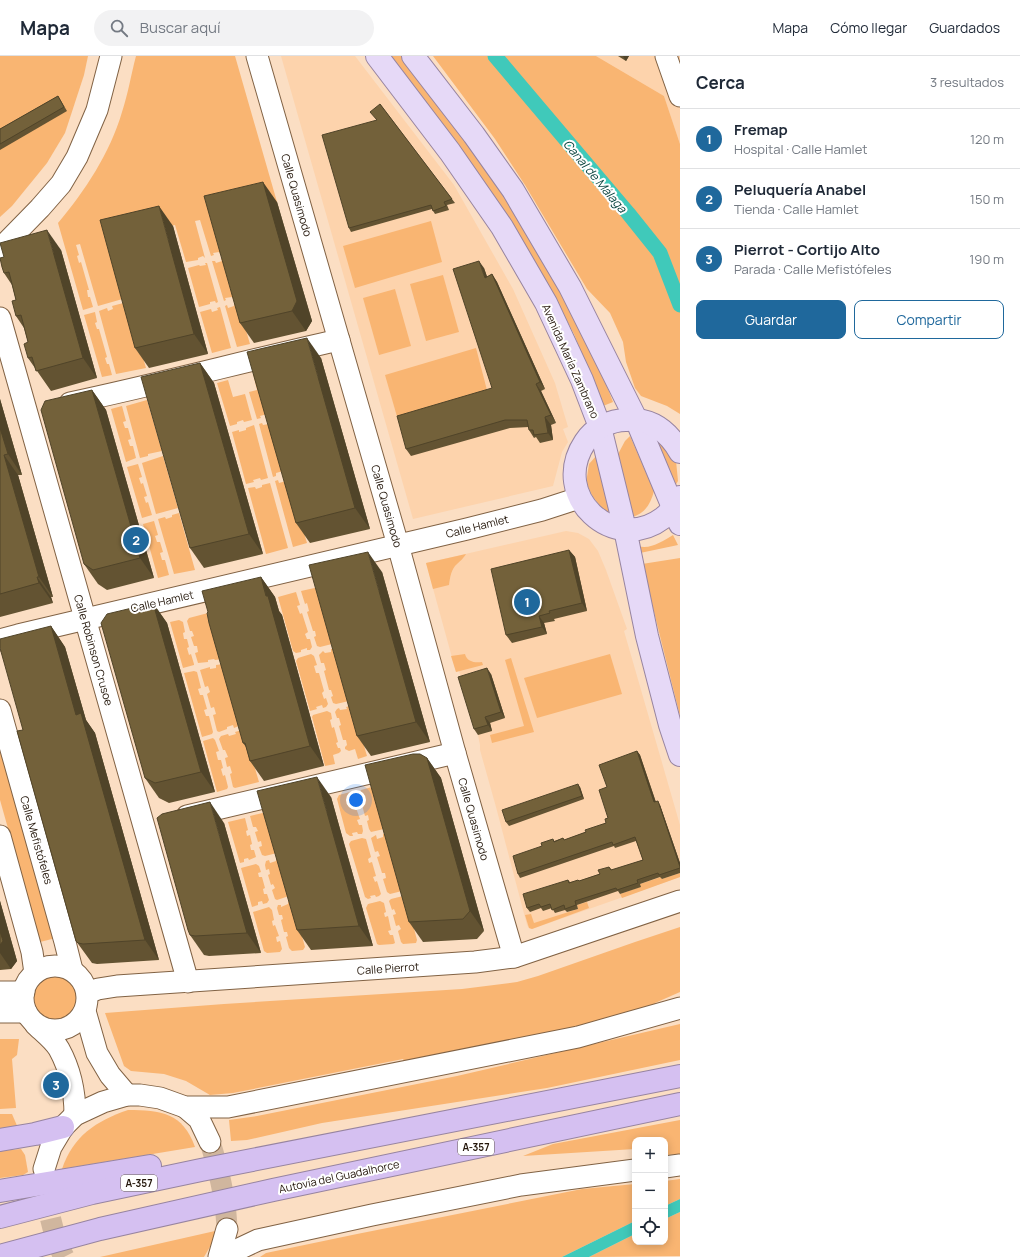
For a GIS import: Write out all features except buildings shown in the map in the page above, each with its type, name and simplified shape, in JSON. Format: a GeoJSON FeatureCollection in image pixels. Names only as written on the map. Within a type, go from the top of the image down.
{"type":"FeatureCollection","features":[{"type":"Feature","properties":{"kind":"highway","name":"A-357"},"geometry":{"type":"LineString","coordinates":[[0,1217],[92,1193],[279,1154],[680,1076]]}},
{"type":"Feature","properties":{"kind":"highway","name":"Autovía del Guadalhorce"},"geometry":{"type":"LineString","coordinates":[[0,1256],[100,1229],[273,1190],[680,1104]]}},
{"type":"Feature","properties":{"kind":"highway"},"geometry":{"type":"LineString","coordinates":[[0,1140],[35,1134],[69,1121]]}},
{"type":"Feature","properties":{"kind":"highway"},"geometry":{"type":"LineString","coordinates":[[0,1191],[234,1151],[279,1154]]}},
{"type":"Feature","properties":{"kind":"main road","name":"Avenida María Zambrano"},"geometry":{"type":"LineString","coordinates":[[376,56],[450,152],[502,227],[546,303],[582,380],[600,427],[625,529],[647,636],[670,725],[680,756]]}},
{"type":"Feature","properties":{"kind":"main road"},"geometry":{"type":"LineString","coordinates":[[413,56],[474,135],[513,190],[570,287],[636,419],[678,510],[651,525],[638,529],[625,529],[606,524],[590,514],[579,498],[574,483],[574,467],[582,446],[600,427],[618,420],[636,419],[651,423],[664,431],[674,441],[680,452]]}},
{"type":"Feature","properties":{"kind":"street"},"geometry":{"type":"LineString","coordinates":[[0,248],[40,208],[61,184],[77,157],[97,110],[111,56]]}},
{"type":"Feature","properties":{"kind":"street","name":"Calle Quasimodo"},"geometry":{"type":"LineString","coordinates":[[257,56],[398,545],[455,753],[514,957]]}},
{"type":"Feature","properties":{"kind":"street"},"geometry":{"type":"LineString","coordinates":[[666,56],[680,96]]}},
{"type":"Feature","properties":{"kind":"street","name":"Calle Robinson Crusoe"},"geometry":{"type":"LineString","coordinates":[[0,318],[42,409],[85,619],[188,982]]}},
{"type":"Feature","properties":{"kind":"street"},"geometry":{"type":"LineString","coordinates":[[42,409],[339,340]]}},
{"type":"Feature","properties":{"kind":"street","name":"Calle Hamlet"},"geometry":{"type":"LineString","coordinates":[[0,640],[542,510],[579,498]]}},
{"type":"Feature","properties":{"kind":"street","name":"Calle Mefistófeles"},"geometry":{"type":"LineString","coordinates":[[0,710],[72,970]]}},
{"type":"Feature","properties":{"kind":"street"},"geometry":{"type":"LineString","coordinates":[[144,828],[167,821],[455,753]]}},
{"type":"Feature","properties":{"kind":"street"},"geometry":{"type":"LineString","coordinates":[[0,836],[32,952],[35,973]]}},
{"type":"Feature","properties":{"kind":"street","name":"Calle Pierrot"},"geometry":{"type":"LineString","coordinates":[[86,1002],[98,989],[117,986],[475,962],[514,957],[680,901]]}},
{"type":"Feature","properties":{"kind":"street"},"geometry":{"type":"LineString","coordinates":[[44,1169],[51,1147],[69,1121],[75,1102],[71,1080],[58,1048],[30,1017],[23,1002],[24,992],[28,982],[35,973],[47,967],[59,966],[72,970],[82,980],[97,1053],[110,1075],[127,1095]]}},
{"type":"Feature","properties":{"kind":"street"},"geometry":{"type":"LineString","coordinates":[[0,992],[24,992]]}},
{"type":"Feature","properties":{"kind":"street"},"geometry":{"type":"LineString","coordinates":[[0,1012],[30,1017],[42,1028],[62,1030],[72,1026],[80,1019],[86,1002]]}},
{"type":"Feature","properties":{"kind":"street"},"geometry":{"type":"LineString","coordinates":[[69,1121],[102,1102],[127,1095],[160,1098],[185,1107],[228,1107],[578,1037],[680,1008]]}},
{"type":"Feature","properties":{"kind":"street"},"geometry":{"type":"LineString","coordinates":[[185,1107],[199,1119],[210,1142]]}},
{"type":"Feature","properties":{"kind":"street"},"geometry":{"type":"LineString","coordinates":[[668,1167],[680,1165]]}},
{"type":"Feature","properties":{"kind":"street"},"geometry":{"type":"LineString","coordinates":[[220,1257],[258,1240],[372,1215],[521,1185],[632,1170]]}},
{"type":"Feature","properties":{"kind":"street"},"geometry":{"type":"LineString","coordinates":[[220,1257],[227,1229]]}},
{"type":"Feature","properties":{"kind":"shaded area"},"geometry":{"type":"Polygon","coordinates":[[[0,56],[88,56],[84,75],[65,133],[47,163],[12,206],[0,217],[0,56]]]}},
{"type":"Feature","properties":{"kind":"shaded area"},"geometry":{"type":"Polygon","coordinates":[[[136,56],[235,56],[277,202],[214,217],[225,253],[213,253],[214,255],[211,256],[200,220],[195,221],[205,258],[203,256],[198,258],[198,260],[186,262],[175,225],[153,231],[126,298],[98,306],[80,244],[76,245],[79,255],[77,256],[79,263],[81,262],[89,290],[87,290],[88,297],[90,297],[93,307],[83,310],[58,223],[78,198],[104,157],[117,127],[124,105],[136,56]]]}},
{"type":"Feature","properties":{"kind":"shaded area"},"geometry":{"type":"Polygon","coordinates":[[[281,56],[355,56],[454,185],[513,289],[555,383],[568,427],[563,429],[568,442],[562,452],[553,486],[413,519],[281,56]]]}},
{"type":"Feature","properties":{"kind":"shaded area"},"geometry":{"type":"Polygon","coordinates":[[[391,56],[402,56],[460,131],[506,198],[548,265],[603,376],[613,402],[603,406],[574,334],[555,298],[391,56]]]}},
{"type":"Feature","properties":{"kind":"shaded area"},"geometry":{"type":"Polygon","coordinates":[[[433,56],[596,56],[664,96],[680,144],[680,414],[667,406],[641,396],[635,388],[626,362],[623,342],[610,313],[587,289],[525,185],[495,139],[433,56]]]}},
{"type":"Feature","properties":{"kind":"shaded area"},"geometry":{"type":"Polygon","coordinates":[[[596,56],[680,56],[680,144],[664,96],[596,56]]]}},
{"type":"Feature","properties":{"kind":"shaded area"},"geometry":{"type":"Polygon","coordinates":[[[431,221],[442,262],[355,288],[343,246],[431,221]]]}},
{"type":"Feature","properties":{"kind":"shaded area"},"geometry":{"type":"Polygon","coordinates":[[[226,258],[237,297],[233,299],[232,297],[225,298],[226,300],[224,301],[212,261],[215,261],[216,263],[222,261],[221,259],[226,258]]]}},
{"type":"Feature","properties":{"kind":"shaded area"},"geometry":{"type":"Polygon","coordinates":[[[205,263],[207,263],[218,302],[210,302],[210,304],[199,307],[188,268],[206,265],[205,263]]]}},
{"type":"Feature","properties":{"kind":"shaded area"},"geometry":{"type":"Polygon","coordinates":[[[443,275],[459,332],[426,341],[410,284],[443,275]]]}},
{"type":"Feature","properties":{"kind":"shaded area"},"geometry":{"type":"Polygon","coordinates":[[[395,289],[411,346],[379,355],[363,298],[395,289]]]}},
{"type":"Feature","properties":{"kind":"shaded area"},"geometry":{"type":"Polygon","coordinates":[[[127,302],[146,368],[116,374],[99,311],[107,308],[108,311],[113,309],[112,306],[127,302]]]}},
{"type":"Feature","properties":{"kind":"shaded area"},"geometry":{"type":"Polygon","coordinates":[[[238,303],[250,344],[237,347],[225,306],[227,305],[228,308],[238,303]]]}},
{"type":"Feature","properties":{"kind":"shaded area"},"geometry":{"type":"Polygon","coordinates":[[[220,307],[231,348],[212,353],[200,312],[211,309],[212,312],[218,310],[217,308],[220,307]]]}},
{"type":"Feature","properties":{"kind":"shaded area"},"geometry":{"type":"Polygon","coordinates":[[[95,312],[97,322],[95,323],[97,329],[99,329],[107,357],[105,358],[107,364],[109,364],[112,375],[102,377],[84,315],[95,312]]]}},
{"type":"Feature","properties":{"kind":"shaded area"},"geometry":{"type":"Polygon","coordinates":[[[476,348],[488,394],[398,420],[385,375],[476,348]]]}},
{"type":"Feature","properties":{"kind":"shaded area"},"geometry":{"type":"Polygon","coordinates":[[[259,373],[267,414],[260,416],[261,418],[257,419],[249,392],[257,390],[253,374],[259,373]]]}},
{"type":"Feature","properties":{"kind":"shaded area"},"geometry":{"type":"Polygon","coordinates":[[[228,380],[233,397],[245,394],[252,420],[244,422],[243,420],[230,426],[217,383],[228,380]]]}},
{"type":"Feature","properties":{"kind":"shaded area"},"geometry":{"type":"Polygon","coordinates":[[[147,400],[162,451],[148,454],[148,456],[140,458],[126,406],[147,400]]]}},
{"type":"Feature","properties":{"kind":"shaded area"},"geometry":{"type":"Polygon","coordinates":[[[122,406],[126,421],[123,422],[125,428],[128,428],[131,439],[128,440],[130,446],[133,446],[136,458],[126,462],[111,409],[122,406]]]}},
{"type":"Feature","properties":{"kind":"shaded area"},"geometry":{"type":"Polygon","coordinates":[[[262,423],[263,425],[269,424],[283,471],[276,473],[276,476],[273,477],[259,424],[262,423]]]}},
{"type":"Feature","properties":{"kind":"shaded area"},"geometry":{"type":"Polygon","coordinates":[[[254,425],[268,478],[261,480],[260,478],[253,480],[254,482],[246,484],[232,432],[246,430],[246,428],[254,425]]]}},
{"type":"Feature","properties":{"kind":"shaded area"},"geometry":{"type":"Polygon","coordinates":[[[647,432],[658,438],[676,461],[678,481],[673,489],[647,432]]]}},
{"type":"Feature","properties":{"kind":"shaded area"},"geometry":{"type":"Polygon","coordinates":[[[630,436],[654,491],[651,500],[644,511],[637,516],[632,517],[617,456],[625,441],[630,436]]]}},
{"type":"Feature","properties":{"kind":"shaded area"},"geometry":{"type":"Polygon","coordinates":[[[597,455],[614,515],[604,511],[593,497],[586,483],[589,464],[597,455]]]}},
{"type":"Feature","properties":{"kind":"shaded area"},"geometry":{"type":"Polygon","coordinates":[[[163,456],[178,508],[156,514],[142,463],[163,456]]]}},
{"type":"Feature","properties":{"kind":"shaded area"},"geometry":{"type":"Polygon","coordinates":[[[138,464],[142,477],[139,478],[141,484],[143,483],[147,496],[144,497],[146,503],[148,502],[152,515],[142,518],[127,467],[138,464]]]}},
{"type":"Feature","properties":{"kind":"shaded area"},"geometry":{"type":"Polygon","coordinates":[[[288,478],[307,543],[293,547],[275,481],[278,480],[279,483],[286,481],[288,478]]]}},
{"type":"Feature","properties":{"kind":"shaded area"},"geometry":{"type":"Polygon","coordinates":[[[270,483],[288,548],[266,554],[248,488],[255,487],[256,489],[262,487],[262,485],[270,483]]]}},
{"type":"Feature","properties":{"kind":"shaded area"},"geometry":{"type":"Polygon","coordinates":[[[179,513],[195,570],[174,574],[158,519],[165,517],[166,519],[179,513]]]}},
{"type":"Feature","properties":{"kind":"shaded area"},"geometry":{"type":"Polygon","coordinates":[[[154,521],[158,535],[155,536],[157,542],[160,542],[163,552],[160,553],[162,560],[165,560],[169,575],[158,578],[143,524],[154,521]]]}},
{"type":"Feature","properties":{"kind":"shaded area"},"geometry":{"type":"Polygon","coordinates":[[[566,531],[578,533],[589,539],[598,551],[627,629],[624,631],[680,825],[680,877],[532,929],[527,925],[480,750],[478,735],[459,671],[456,672],[426,563],[566,531]]]}},
{"type":"Feature","properties":{"kind":"shaded area"},"geometry":{"type":"Polygon","coordinates":[[[673,535],[678,545],[640,553],[638,546],[652,546],[673,535]]]}},
{"type":"Feature","properties":{"kind":"shaded area"},"geometry":{"type":"Polygon","coordinates":[[[466,554],[453,568],[449,585],[433,589],[426,563],[466,554]]]}},
{"type":"Feature","properties":{"kind":"shaded area"},"geometry":{"type":"Polygon","coordinates":[[[680,558],[680,716],[642,564],[680,558]]]}},
{"type":"Feature","properties":{"kind":"shaded area"},"geometry":{"type":"Polygon","coordinates":[[[319,587],[332,644],[320,647],[317,646],[314,637],[316,636],[315,631],[313,631],[307,612],[309,611],[307,603],[305,604],[301,591],[319,587]]]}},
{"type":"Feature","properties":{"kind":"shaded area"},"geometry":{"type":"Polygon","coordinates":[[[296,592],[300,605],[297,606],[300,614],[302,613],[308,632],[305,634],[307,639],[310,639],[312,647],[310,650],[307,650],[307,648],[296,653],[293,651],[278,597],[296,592]]]}},
{"type":"Feature","properties":{"kind":"shaded area"},"geometry":{"type":"Polygon","coordinates":[[[208,613],[223,659],[214,659],[208,660],[208,662],[198,663],[195,653],[198,652],[197,646],[194,646],[191,637],[194,636],[192,631],[190,631],[187,621],[189,618],[208,613]]]}},
{"type":"Feature","properties":{"kind":"shaded area"},"geometry":{"type":"Polygon","coordinates":[[[179,620],[183,622],[185,632],[183,633],[184,639],[187,639],[189,647],[187,648],[189,655],[191,654],[194,664],[183,668],[170,622],[179,620]]]}},
{"type":"Feature","properties":{"kind":"shaded area"},"geometry":{"type":"Polygon","coordinates":[[[331,649],[333,649],[349,701],[336,704],[333,703],[331,697],[333,696],[331,690],[329,690],[324,671],[326,670],[324,663],[321,663],[319,655],[323,651],[325,653],[331,652],[331,649]]]}},
{"type":"Feature","properties":{"kind":"shaded area"},"geometry":{"type":"Polygon","coordinates":[[[311,654],[314,656],[317,665],[314,666],[316,673],[319,673],[324,691],[322,693],[328,704],[326,707],[323,708],[322,705],[316,707],[317,709],[310,711],[296,661],[298,658],[311,654]]]}},
{"type":"Feature","properties":{"kind":"shaded area"},"geometry":{"type":"Polygon","coordinates":[[[465,654],[469,660],[474,662],[482,662],[483,665],[456,672],[451,656],[465,654]]]}},
{"type":"Feature","properties":{"kind":"shaded area"},"geometry":{"type":"Polygon","coordinates":[[[610,654],[622,694],[537,718],[524,678],[610,654]]]}},
{"type":"Feature","properties":{"kind":"shaded area"},"geometry":{"type":"Polygon","coordinates":[[[511,658],[534,732],[492,743],[490,735],[524,726],[505,660],[511,658]]]}},
{"type":"Feature","properties":{"kind":"shaded area"},"geometry":{"type":"Polygon","coordinates":[[[224,664],[241,725],[234,728],[233,725],[219,732],[217,731],[213,715],[216,714],[214,707],[211,708],[207,694],[210,692],[208,686],[205,687],[200,670],[210,667],[210,669],[216,668],[216,665],[224,664]]]}},
{"type":"Feature","properties":{"kind":"shaded area"},"geometry":{"type":"Polygon","coordinates":[[[194,671],[197,672],[201,688],[198,689],[200,695],[203,695],[207,709],[204,710],[206,716],[209,716],[213,732],[212,734],[202,737],[184,673],[194,671]]]}},
{"type":"Feature","properties":{"kind":"shaded area"},"geometry":{"type":"Polygon","coordinates":[[[350,706],[353,708],[367,756],[358,759],[355,749],[349,751],[345,749],[347,745],[346,740],[343,740],[339,726],[341,725],[339,718],[337,718],[335,712],[339,708],[340,710],[347,709],[346,707],[350,706]]]}},
{"type":"Feature","properties":{"kind":"shaded area"},"geometry":{"type":"Polygon","coordinates":[[[327,711],[331,713],[332,719],[330,720],[332,728],[334,727],[338,742],[336,743],[341,751],[333,755],[335,764],[325,766],[312,717],[313,715],[327,711]]]}},
{"type":"Feature","properties":{"kind":"shaded area"},"geometry":{"type":"Polygon","coordinates":[[[242,730],[244,731],[259,782],[235,788],[233,787],[230,774],[232,773],[230,766],[227,767],[225,758],[228,757],[225,750],[223,750],[219,739],[221,736],[236,734],[235,732],[242,730]]]}},
{"type":"Feature","properties":{"kind":"shaded area"},"geometry":{"type":"Polygon","coordinates":[[[0,738],[56,938],[40,942],[0,800],[0,738]]]}},
{"type":"Feature","properties":{"kind":"shaded area"},"geometry":{"type":"Polygon","coordinates":[[[213,738],[219,751],[216,752],[218,760],[221,760],[223,768],[221,769],[223,776],[225,775],[228,787],[227,789],[217,792],[203,741],[213,738]]]}},
{"type":"Feature","properties":{"kind":"shaded area"},"geometry":{"type":"Polygon","coordinates":[[[372,787],[384,829],[371,832],[367,821],[369,820],[368,815],[365,816],[362,805],[365,804],[363,799],[361,800],[359,794],[361,790],[372,787]]]}},
{"type":"Feature","properties":{"kind":"shaded area"},"geometry":{"type":"Polygon","coordinates":[[[350,792],[353,795],[355,802],[353,804],[354,808],[356,808],[360,819],[357,820],[359,825],[362,825],[363,831],[362,834],[358,834],[357,832],[352,833],[353,836],[346,833],[337,799],[339,795],[350,792]]]}},
{"type":"Feature","properties":{"kind":"shaded area"},"geometry":{"type":"Polygon","coordinates":[[[267,812],[277,853],[265,856],[262,855],[259,847],[262,846],[261,841],[258,842],[255,832],[258,831],[256,827],[253,827],[250,816],[267,812]]]}},
{"type":"Feature","properties":{"kind":"shaded area"},"geometry":{"type":"Polygon","coordinates":[[[245,818],[248,830],[246,831],[247,836],[250,835],[252,844],[250,845],[251,850],[254,850],[256,857],[249,860],[248,858],[244,859],[244,862],[240,863],[228,822],[245,818]]]}},
{"type":"Feature","properties":{"kind":"shaded area"},"geometry":{"type":"Polygon","coordinates":[[[386,833],[402,891],[390,894],[387,892],[383,879],[386,878],[385,873],[382,873],[377,857],[380,856],[378,851],[375,852],[371,838],[376,835],[377,839],[383,837],[383,834],[386,833]]]}},
{"type":"Feature","properties":{"kind":"shaded area"},"geometry":{"type":"Polygon","coordinates":[[[362,838],[366,839],[371,857],[368,859],[369,863],[372,862],[376,876],[373,877],[375,882],[377,881],[381,894],[376,897],[375,895],[370,896],[371,898],[368,899],[365,897],[349,844],[351,841],[362,838]]]}},
{"type":"Feature","properties":{"kind":"shaded area"},"geometry":{"type":"Polygon","coordinates":[[[279,858],[289,896],[277,900],[275,899],[272,890],[275,888],[273,884],[271,885],[268,875],[270,874],[269,869],[266,870],[265,865],[266,861],[269,860],[270,863],[279,858]]]}},
{"type":"Feature","properties":{"kind":"shaded area"},"geometry":{"type":"Polygon","coordinates":[[[256,864],[259,866],[261,872],[258,873],[259,877],[262,877],[265,888],[263,889],[264,894],[267,894],[269,900],[267,903],[263,904],[262,901],[258,902],[258,905],[252,907],[241,868],[256,864]]]}},
{"type":"Feature","properties":{"kind":"shaded area"},"geometry":{"type":"Polygon","coordinates":[[[680,873],[680,877],[622,898],[620,894],[640,887],[640,884],[680,873]]]}},
{"type":"Feature","properties":{"kind":"shaded area"},"geometry":{"type":"Polygon","coordinates":[[[403,896],[406,898],[417,940],[416,943],[403,944],[401,942],[398,931],[401,929],[399,925],[396,926],[393,915],[396,914],[394,909],[392,910],[389,901],[391,899],[403,896]]]}},
{"type":"Feature","properties":{"kind":"shaded area"},"geometry":{"type":"Polygon","coordinates":[[[291,901],[305,947],[303,950],[292,951],[289,948],[286,937],[288,936],[287,932],[284,932],[281,920],[283,919],[282,915],[279,915],[277,908],[278,905],[281,905],[281,907],[291,901]]]}},
{"type":"Feature","properties":{"kind":"shaded area"},"geometry":{"type":"Polygon","coordinates":[[[380,901],[384,903],[386,912],[384,913],[385,917],[388,916],[391,930],[388,931],[390,935],[393,935],[395,943],[393,944],[377,944],[366,908],[368,904],[380,901]]]}},
{"type":"Feature","properties":{"kind":"shaded area"},"geometry":{"type":"Polygon","coordinates":[[[587,902],[589,908],[532,929],[529,928],[525,915],[531,914],[534,923],[578,909],[577,905],[587,902]]]}},
{"type":"Feature","properties":{"kind":"shaded area"},"geometry":{"type":"Polygon","coordinates":[[[269,907],[272,910],[274,920],[272,921],[273,926],[275,925],[279,936],[276,937],[277,942],[280,941],[282,949],[280,952],[267,953],[264,951],[253,912],[269,907]]]}},
{"type":"Feature","properties":{"kind":"shaded area"},"geometry":{"type":"Polygon","coordinates":[[[680,927],[680,992],[655,1003],[656,1008],[581,1027],[405,1063],[403,1059],[233,1093],[210,1095],[186,1081],[164,1074],[131,1071],[124,1066],[105,1013],[462,989],[517,982],[680,927]]]}},
{"type":"Feature","properties":{"kind":"shaded area"},"geometry":{"type":"Polygon","coordinates":[[[56,976],[68,980],[74,986],[78,998],[74,1010],[68,1016],[56,1020],[44,1016],[38,1010],[34,998],[38,986],[44,980],[56,976]]]}},
{"type":"Feature","properties":{"kind":"shaded area"},"geometry":{"type":"Polygon","coordinates":[[[680,1024],[680,1060],[547,1088],[322,1123],[247,1140],[231,1141],[229,1120],[257,1116],[457,1076],[680,1024]]]}},
{"type":"Feature","properties":{"kind":"shaded area"},"geometry":{"type":"Polygon","coordinates":[[[0,1039],[19,1039],[17,1055],[12,1059],[16,1108],[0,1109],[0,1039]]]}},
{"type":"Feature","properties":{"kind":"shaded area"},"geometry":{"type":"Polygon","coordinates":[[[128,1110],[161,1113],[177,1120],[190,1136],[195,1147],[62,1169],[72,1147],[87,1131],[106,1119],[128,1110]]]}},
{"type":"Feature","properties":{"kind":"shaded area"},"geometry":{"type":"Polygon","coordinates":[[[0,1114],[12,1114],[18,1128],[0,1128],[0,1114]]]}},
{"type":"Feature","properties":{"kind":"shaded area"},"geometry":{"type":"Polygon","coordinates":[[[680,1120],[680,1154],[668,1155],[668,1137],[632,1137],[632,1149],[523,1156],[553,1144],[680,1120]]]}},
{"type":"Feature","properties":{"kind":"shaded area"},"geometry":{"type":"Polygon","coordinates":[[[21,1149],[25,1155],[28,1172],[23,1175],[0,1178],[0,1151],[21,1149]]]}},
{"type":"Feature","properties":{"kind":"shaded area"},"geometry":{"type":"Polygon","coordinates":[[[680,1179],[680,1199],[668,1205],[668,1181],[680,1179]]]}},
{"type":"Feature","properties":{"kind":"shaded area"},"geometry":{"type":"Polygon","coordinates":[[[632,1184],[632,1222],[562,1257],[260,1257],[266,1253],[582,1189],[632,1184]]]}},
{"type":"Feature","properties":{"kind":"shaded area"},"geometry":{"type":"Polygon","coordinates":[[[680,1212],[680,1256],[589,1257],[632,1236],[632,1245],[668,1245],[668,1218],[680,1212]]]}},
{"type":"Feature","properties":{"kind":"shaded area"},"geometry":{"type":"Polygon","coordinates":[[[215,1231],[214,1240],[204,1257],[100,1257],[215,1231]]]}},
{"type":"Feature","properties":{"kind":"water"},"geometry":{"type":"Polygon","coordinates":[[[680,1199],[680,1212],[668,1218],[668,1205],[680,1199]]]}},
{"type":"Feature","properties":{"kind":"water"},"geometry":{"type":"Polygon","coordinates":[[[632,1222],[632,1236],[589,1257],[562,1257],[632,1222]]]}},
{"type":"Feature","properties":{"kind":"waterway","name":"Canal de Málaga"},"geometry":{"type":"LineString","coordinates":[[495,56],[660,253],[680,305]]}},
{"type":"Feature","properties":{"kind":"tunnel"},"geometry":{"type":"LineString","coordinates":[[210,1142],[222,1185],[227,1229]]}},
{"type":"Feature","properties":{"kind":"tunnel"},"geometry":{"type":"LineString","coordinates":[[46,1188],[52,1223],[64,1257]]}},
{"type":"Feature","properties":{"kind":"place","name":"Peluquería Anabel"},"geometry":{"type":"Point","coordinates":[136,540]}},
{"type":"Feature","properties":{"kind":"place","name":"Fremap"},"geometry":{"type":"Point","coordinates":[527,602]}},
{"type":"Feature","properties":{"kind":"place","name":"Pierrot - Cortijo Alto"},"geometry":{"type":"Point","coordinates":[56,1085]}}]}
